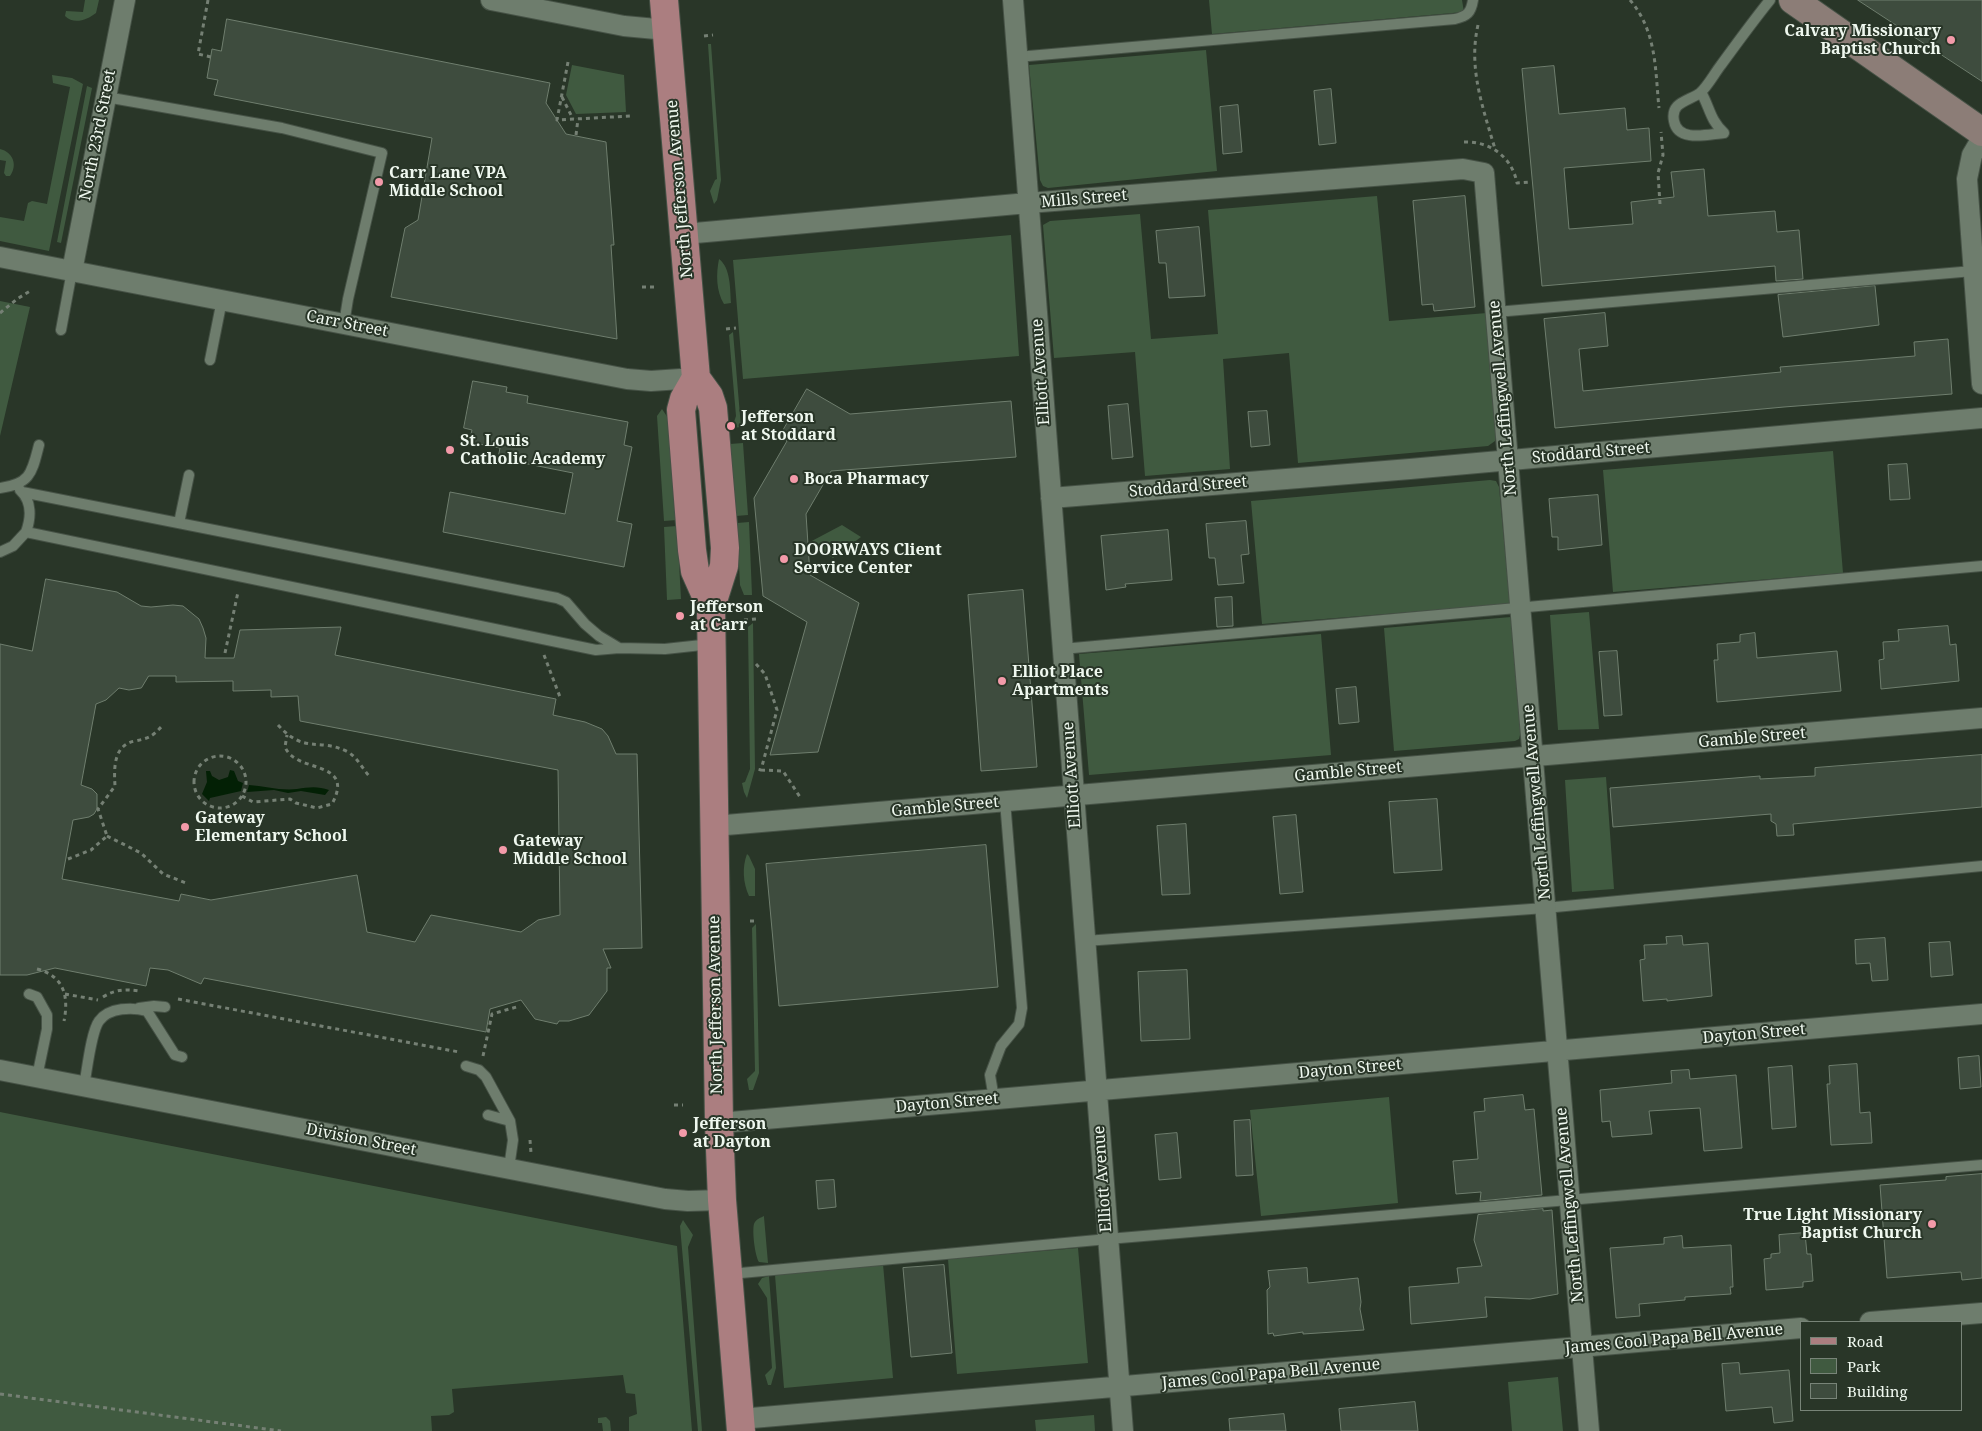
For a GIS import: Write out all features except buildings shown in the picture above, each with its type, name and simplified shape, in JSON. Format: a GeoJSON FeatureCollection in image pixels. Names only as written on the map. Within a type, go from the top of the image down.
{"type":"FeatureCollection","features":[{"type":"Feature","properties":{"kind":"main road","name":"North Jefferson Avenue"},"geometry":{"type":"LineString","coordinates":[[664,0],[696,378],[684,398],[681,410],[695,571],[711,607],[718,1123],[722,1200],[741,1425]]}},
{"type":"Feature","properties":{"kind":"main road"},"geometry":{"type":"LineString","coordinates":[[1793,0],[1982,132]]}},
{"type":"Feature","properties":{"kind":"street","name":"North 23rd Street"},"geometry":{"type":"LineString","coordinates":[[72,271],[125,0]]}},
{"type":"Feature","properties":{"kind":"street"},"geometry":{"type":"LineString","coordinates":[[491,0],[624,26],[667,30]]}},
{"type":"Feature","properties":{"kind":"street","name":"Elliott Avenue"},"geometry":{"type":"LineString","coordinates":[[1012,0],[1122,1431]]}},
{"type":"Feature","properties":{"kind":"street"},"geometry":{"type":"LineString","coordinates":[[1982,138],[1972,155],[1967,180],[1982,384]]}},
{"type":"Feature","properties":{"kind":"street","name":"Mills Street"},"geometry":{"type":"LineString","coordinates":[[684,234],[1028,203],[1463,169],[1484,173]]}},
{"type":"Feature","properties":{"kind":"street","name":"North Leffingwell Avenue"},"geometry":{"type":"LineString","coordinates":[[1484,173],[1589,1431]]}},
{"type":"Feature","properties":{"kind":"street","name":"Carr Street"},"geometry":{"type":"LineString","coordinates":[[0,257],[627,379],[651,381],[696,378]]}},
{"type":"Feature","properties":{"kind":"street","name":"Stoddard Street"},"geometry":{"type":"LineString","coordinates":[[1051,498],[1982,418]]}},
{"type":"Feature","properties":{"kind":"street","name":"Gamble Street"},"geometry":{"type":"LineString","coordinates":[[714,826],[1982,718]]}},
{"type":"Feature","properties":{"kind":"street","name":"Dayton Street"},"geometry":{"type":"LineString","coordinates":[[718,1123],[1982,1014]]}},
{"type":"Feature","properties":{"kind":"street","name":"Division Street"},"geometry":{"type":"LineString","coordinates":[[0,1070],[665,1199],[688,1201],[722,1200]]}},
{"type":"Feature","properties":{"kind":"street"},"geometry":{"type":"LineString","coordinates":[[1882,1321],[1982,1313]]}},
{"type":"Feature","properties":{"kind":"street","name":"James Cool Papa Bell Avenue"},"geometry":{"type":"LineString","coordinates":[[741,1425],[1119,1386],[1800,1328]]}},
{"type":"Feature","properties":{"kind":"lane"},"geometry":{"type":"LineString","coordinates":[[1017,57],[1455,19],[1466,16],[1472,8],[1473,0]]}},
{"type":"Feature","properties":{"kind":"lane"},"geometry":{"type":"LineString","coordinates":[[1701,92],[1708,105],[1712,121],[1724,133],[1689,136],[1680,131],[1674,123],[1674,112],[1680,102],[1701,92],[1770,0]]}},
{"type":"Feature","properties":{"kind":"lane"},"geometry":{"type":"LineString","coordinates":[[106,97],[282,128],[382,153],[348,299],[344,324]]}},
{"type":"Feature","properties":{"kind":"lane"},"geometry":{"type":"LineString","coordinates":[[61,330],[72,271]]}},
{"type":"Feature","properties":{"kind":"lane"},"geometry":{"type":"LineString","coordinates":[[1496,312],[1973,271]]}},
{"type":"Feature","properties":{"kind":"lane"},"geometry":{"type":"LineString","coordinates":[[210,360],[222,300]]}},
{"type":"Feature","properties":{"kind":"lane"},"geometry":{"type":"LineString","coordinates":[[19,489],[31,474],[39,445]]}},
{"type":"Feature","properties":{"kind":"lane"},"geometry":{"type":"LineString","coordinates":[[178,523],[189,475]]}},
{"type":"Feature","properties":{"kind":"lane"},"geometry":{"type":"LineString","coordinates":[[0,488],[19,489],[178,523],[557,598],[566,602],[598,636],[619,648]]}},
{"type":"Feature","properties":{"kind":"lane"},"geometry":{"type":"LineString","coordinates":[[0,552],[13,546],[26,532],[31,517],[30,508],[19,489]]}},
{"type":"Feature","properties":{"kind":"lane"},"geometry":{"type":"LineString","coordinates":[[26,532],[596,650],[619,648],[665,649],[712,644]]}},
{"type":"Feature","properties":{"kind":"lane"},"geometry":{"type":"LineString","coordinates":[[1062,649],[1982,566]]}},
{"type":"Feature","properties":{"kind":"lane"},"geometry":{"type":"LineString","coordinates":[[994,1099],[990,1074],[1001,1046],[1019,1024],[1022,1008],[1005,801]]}},
{"type":"Feature","properties":{"kind":"lane"},"geometry":{"type":"LineString","coordinates":[[1085,941],[1546,908],[1982,866]]}},
{"type":"Feature","properties":{"kind":"lane"},"geometry":{"type":"LineString","coordinates":[[29,994],[37,997],[47,1015],[47,1029],[37,1077]]}},
{"type":"Feature","properties":{"kind":"lane"},"geometry":{"type":"LineString","coordinates":[[137,1009],[154,1006],[165,1007]]}},
{"type":"Feature","properties":{"kind":"lane"},"geometry":{"type":"LineString","coordinates":[[84,1086],[95,1028],[100,1019],[114,1011],[126,1008],[147,1012],[175,1054],[182,1057]]}},
{"type":"Feature","properties":{"kind":"lane"},"geometry":{"type":"LineString","coordinates":[[466,1066],[479,1070],[486,1076],[510,1121],[513,1140],[508,1168]]}},
{"type":"Feature","properties":{"kind":"lane"},"geometry":{"type":"LineString","coordinates":[[488,1115],[510,1121]]}},
{"type":"Feature","properties":{"kind":"lane"},"geometry":{"type":"LineString","coordinates":[[728,1274],[1108,1239],[1982,1165]]}},
{"type":"Feature","properties":{"kind":"path"},"geometry":{"type":"LineString","coordinates":[[208,0],[198,54],[211,57]]}},
{"type":"Feature","properties":{"kind":"path"},"geometry":{"type":"LineString","coordinates":[[1630,0],[1638,9],[1651,38],[1660,118]]}},
{"type":"Feature","properties":{"kind":"path"},"geometry":{"type":"LineString","coordinates":[[1480,19],[1474,54],[1476,75],[1478,91],[1495,149]]}},
{"type":"Feature","properties":{"kind":"path"},"geometry":{"type":"LineString","coordinates":[[704,36],[713,35]]}},
{"type":"Feature","properties":{"kind":"path"},"geometry":{"type":"LineString","coordinates":[[568,62],[557,120],[630,116]]}},
{"type":"Feature","properties":{"kind":"path"},"geometry":{"type":"LineString","coordinates":[[561,97],[573,119]]}},
{"type":"Feature","properties":{"kind":"path"},"geometry":{"type":"LineString","coordinates":[[576,135],[578,119]]}},
{"type":"Feature","properties":{"kind":"path"},"geometry":{"type":"LineString","coordinates":[[1660,127],[1663,155],[1658,173],[1660,204]]}},
{"type":"Feature","properties":{"kind":"path"},"geometry":{"type":"LineString","coordinates":[[642,287],[654,287]]}},
{"type":"Feature","properties":{"kind":"path"},"geometry":{"type":"LineString","coordinates":[[0,313],[17,298],[30,291]]}},
{"type":"Feature","properties":{"kind":"path"},"geometry":{"type":"LineString","coordinates":[[726,329],[736,328]]}},
{"type":"Feature","properties":{"kind":"path"},"geometry":{"type":"LineString","coordinates":[[225,654],[238,592]]}},
{"type":"Feature","properties":{"kind":"path"},"geometry":{"type":"LineString","coordinates":[[744,620],[756,620]]}},
{"type":"Feature","properties":{"kind":"path"},"geometry":{"type":"LineString","coordinates":[[543,652],[560,697]]}},
{"type":"Feature","properties":{"kind":"path"},"geometry":{"type":"LineString","coordinates":[[756,664],[765,674],[777,710],[759,770],[783,771],[800,797]]}},
{"type":"Feature","properties":{"kind":"path"},"geometry":{"type":"LineString","coordinates":[[278,725],[287,735],[304,744],[324,745],[348,753],[357,760],[363,771],[371,778]]}},
{"type":"Feature","properties":{"kind":"path"},"geometry":{"type":"LineString","coordinates":[[162,726],[151,737],[127,744],[116,757],[114,764],[115,786],[98,809],[107,836],[141,854],[163,874],[186,883]]}},
{"type":"Feature","properties":{"kind":"path"},"geometry":{"type":"LineString","coordinates":[[243,794],[253,802],[290,799],[296,803],[317,808],[332,804],[338,788],[335,778],[324,769],[302,762],[290,755],[285,747],[287,735]]}},
{"type":"Feature","properties":{"kind":"path"},"geometry":{"type":"LineString","coordinates":[[225,758],[234,760],[242,767],[246,784],[243,794],[235,804],[227,807],[218,808],[208,804],[199,798],[194,786],[199,767],[208,759],[225,758]]}},
{"type":"Feature","properties":{"kind":"path"},"geometry":{"type":"LineString","coordinates":[[68,859],[91,850],[107,836]]}},
{"type":"Feature","properties":{"kind":"path"},"geometry":{"type":"LineString","coordinates":[[750,921],[758,921]]}},
{"type":"Feature","properties":{"kind":"path"},"geometry":{"type":"LineString","coordinates":[[94,1007],[98,1000],[113,992],[121,990],[147,993]]}},
{"type":"Feature","properties":{"kind":"path"},"geometry":{"type":"LineString","coordinates":[[65,994],[98,1000]]}},
{"type":"Feature","properties":{"kind":"path"},"geometry":{"type":"LineString","coordinates":[[176,998],[464,1053]]}},
{"type":"Feature","properties":{"kind":"path"},"geometry":{"type":"LineString","coordinates":[[483,1057],[492,1014],[520,1006]]}},
{"type":"Feature","properties":{"kind":"path"},"geometry":{"type":"LineString","coordinates":[[473,1055],[483,1057],[490,1062]]}},
{"type":"Feature","properties":{"kind":"path"},"geometry":{"type":"LineString","coordinates":[[674,1105],[683,1105]]}},
{"type":"Feature","properties":{"kind":"path"},"geometry":{"type":"LineString","coordinates":[[530,1140],[531,1154]]}},
{"type":"Feature","properties":{"kind":"path"},"geometry":{"type":"LineString","coordinates":[[0,1394],[282,1431]]}},
{"type":"Feature","properties":{"kind":"green space"},"geometry":{"type":"Polygon","coordinates":[[[85,0],[99,0],[96,13],[80,21],[69,19],[65,16],[66,11],[83,12],[85,0]]]}},
{"type":"Feature","properties":{"kind":"green space"},"geometry":{"type":"Polygon","coordinates":[[[1209,0],[1462,0],[1464,12],[1212,34],[1209,0]]]}},
{"type":"Feature","properties":{"kind":"green space"},"geometry":{"type":"Polygon","coordinates":[[[708,44],[711,44],[721,180],[717,200],[714,204],[710,191],[717,179],[708,44]]]}},
{"type":"Feature","properties":{"kind":"green space"},"geometry":{"type":"Polygon","coordinates":[[[1206,50],[1217,171],[1048,188],[1043,186],[1040,180],[1029,65],[1206,50]]]}},
{"type":"Feature","properties":{"kind":"green space"},"geometry":{"type":"Polygon","coordinates":[[[572,65],[624,75],[626,112],[576,114],[566,95],[572,65]]]}},
{"type":"Feature","properties":{"kind":"green space"},"geometry":{"type":"Polygon","coordinates":[[[52,75],[72,78],[83,84],[49,251],[0,241],[0,217],[24,221],[28,203],[32,201],[47,204],[70,87],[53,83],[52,75]]]}},
{"type":"Feature","properties":{"kind":"green space"},"geometry":{"type":"Polygon","coordinates":[[[87,86],[92,88],[61,243],[57,242],[87,86]]]}},
{"type":"Feature","properties":{"kind":"green space"},"geometry":{"type":"Polygon","coordinates":[[[0,149],[8,153],[13,160],[14,168],[10,176],[6,176],[4,173],[6,161],[0,160],[0,149]]]}},
{"type":"Feature","properties":{"kind":"green space"},"geometry":{"type":"Polygon","coordinates":[[[1377,196],[1389,321],[1487,313],[1497,432],[1495,441],[1488,446],[1298,463],[1289,353],[1223,359],[1230,469],[1145,476],[1135,352],[1054,358],[1043,225],[1050,221],[1140,214],[1151,339],[1218,334],[1208,210],[1377,196]]]}},
{"type":"Feature","properties":{"kind":"green space"},"geometry":{"type":"Polygon","coordinates":[[[1011,235],[1019,356],[743,379],[733,260],[1011,235]]]}},
{"type":"Feature","properties":{"kind":"green space"},"geometry":{"type":"Polygon","coordinates":[[[719,259],[728,273],[731,303],[724,304],[719,294],[717,271],[719,259]]]}},
{"type":"Feature","properties":{"kind":"green space"},"geometry":{"type":"Polygon","coordinates":[[[0,301],[30,307],[0,436],[0,301]]]}},
{"type":"Feature","properties":{"kind":"green space"},"geometry":{"type":"Polygon","coordinates":[[[733,332],[741,427],[732,428],[736,416],[729,335],[733,332]]]}},
{"type":"Feature","properties":{"kind":"green space"},"geometry":{"type":"Polygon","coordinates":[[[662,409],[668,418],[677,520],[664,521],[657,416],[662,409]]]}},
{"type":"Feature","properties":{"kind":"green space"},"geometry":{"type":"Polygon","coordinates":[[[743,443],[748,515],[736,516],[730,444],[743,443]]]}},
{"type":"Feature","properties":{"kind":"green space"},"geometry":{"type":"Polygon","coordinates":[[[1833,451],[1843,573],[1613,592],[1603,470],[1833,451]]]}},
{"type":"Feature","properties":{"kind":"green space"},"geometry":{"type":"Polygon","coordinates":[[[1496,481],[1499,487],[1510,604],[1262,624],[1251,501],[1496,481]]]}},
{"type":"Feature","properties":{"kind":"green space"},"geometry":{"type":"Polygon","coordinates":[[[749,522],[752,595],[744,595],[740,585],[737,523],[749,522]]]}},
{"type":"Feature","properties":{"kind":"green space"},"geometry":{"type":"Polygon","coordinates":[[[842,525],[861,537],[833,558],[808,543],[842,525]]]}},
{"type":"Feature","properties":{"kind":"green space"},"geometry":{"type":"Polygon","coordinates":[[[677,526],[681,599],[667,600],[664,527],[677,526]]]}},
{"type":"Feature","properties":{"kind":"green space"},"geometry":{"type":"Polygon","coordinates":[[[1589,612],[1599,729],[1558,730],[1550,615],[1589,612]]]}},
{"type":"Feature","properties":{"kind":"green space"},"geometry":{"type":"Polygon","coordinates":[[[1511,617],[1521,731],[1519,739],[1515,741],[1394,751],[1384,628],[1511,617]]]}},
{"type":"Feature","properties":{"kind":"green space"},"geometry":{"type":"Polygon","coordinates":[[[753,623],[755,769],[747,798],[742,783],[745,782],[750,769],[748,627],[753,623]]]}},
{"type":"Feature","properties":{"kind":"green space"},"geometry":{"type":"Polygon","coordinates":[[[1321,634],[1331,755],[1089,775],[1079,654],[1321,634]]]}},
{"type":"Feature","properties":{"kind":"green space"},"geometry":{"type":"Polygon","coordinates":[[[1606,777],[1614,889],[1572,892],[1565,780],[1606,777]]]}},
{"type":"Feature","properties":{"kind":"green space"},"geometry":{"type":"Polygon","coordinates":[[[747,854],[755,869],[755,896],[749,896],[744,880],[744,864],[747,854]]]}},
{"type":"Feature","properties":{"kind":"green space"},"geometry":{"type":"Polygon","coordinates":[[[756,924],[759,1073],[753,1090],[749,1090],[747,1079],[755,1071],[752,928],[756,924]]]}},
{"type":"Feature","properties":{"kind":"green space"},"geometry":{"type":"Polygon","coordinates":[[[1389,1097],[1398,1203],[1261,1216],[1250,1110],[1389,1097]]]}},
{"type":"Feature","properties":{"kind":"green space"},"geometry":{"type":"Polygon","coordinates":[[[0,1112],[677,1246],[692,1431],[629,1431],[629,1417],[637,1414],[635,1394],[626,1393],[623,1375],[452,1389],[454,1412],[449,1415],[431,1416],[432,1431],[0,1431],[0,1112]]]}},
{"type":"Feature","properties":{"kind":"green space"},"geometry":{"type":"Polygon","coordinates":[[[764,1216],[768,1263],[759,1262],[756,1255],[753,1227],[757,1220],[764,1216]]]}},
{"type":"Feature","properties":{"kind":"green space"},"geometry":{"type":"Polygon","coordinates":[[[683,1220],[693,1235],[688,1247],[702,1431],[698,1431],[680,1226],[683,1220]]]}},
{"type":"Feature","properties":{"kind":"green space"},"geometry":{"type":"Polygon","coordinates":[[[1078,1248],[1088,1363],[957,1374],[948,1259],[1078,1248]]]}},
{"type":"Feature","properties":{"kind":"green space"},"geometry":{"type":"Polygon","coordinates":[[[883,1264],[893,1378],[784,1388],[775,1275],[883,1264]]]}},
{"type":"Feature","properties":{"kind":"green space"},"geometry":{"type":"Polygon","coordinates":[[[769,1276],[776,1368],[771,1385],[768,1385],[765,1375],[772,1368],[767,1298],[758,1284],[762,1278],[769,1276]]]}},
{"type":"Feature","properties":{"kind":"green space"},"geometry":{"type":"Polygon","coordinates":[[[1558,1377],[1563,1431],[1512,1431],[1508,1382],[1558,1377]]]}},
{"type":"Feature","properties":{"kind":"green space"},"geometry":{"type":"Polygon","coordinates":[[[1094,1415],[1095,1431],[1036,1431],[1035,1420],[1094,1415]]]}},
{"type":"Feature","properties":{"kind":"green space"},"geometry":{"type":"Polygon","coordinates":[[[606,1417],[610,1421],[611,1431],[603,1431],[602,1423],[598,1423],[598,1418],[606,1417]]]}},
{"type":"Feature","properties":{"kind":"shaded area"},"geometry":{"type":"Polygon","coordinates":[[[230,770],[234,771],[238,781],[243,783],[241,791],[210,798],[209,801],[202,794],[207,782],[206,771],[210,771],[212,776],[219,780],[228,777],[230,770]]]}},
{"type":"Feature","properties":{"kind":"shaded area"},"geometry":{"type":"Polygon","coordinates":[[[249,785],[285,789],[313,787],[329,790],[325,795],[301,791],[288,793],[274,790],[247,792],[249,785]]]}},
{"type":"Feature","properties":{"kind":"place","name":"Calvary Missionary Baptist Church"},"geometry":{"type":"Point","coordinates":[1951,40]}},
{"type":"Feature","properties":{"kind":"place","name":"Carr Lane VPA Middle School"},"geometry":{"type":"Point","coordinates":[379,182]}},
{"type":"Feature","properties":{"kind":"place","name":"Jefferson at Stoddard"},"geometry":{"type":"Point","coordinates":[731,426]}},
{"type":"Feature","properties":{"kind":"place","name":"St. Louis Catholic Academy"},"geometry":{"type":"Point","coordinates":[450,450]}},
{"type":"Feature","properties":{"kind":"place","name":"Boca Pharmacy"},"geometry":{"type":"Point","coordinates":[794,479]}},
{"type":"Feature","properties":{"kind":"place","name":"DOORWAYS Client Service Center"},"geometry":{"type":"Point","coordinates":[784,559]}},
{"type":"Feature","properties":{"kind":"place","name":"Jefferson at Carr"},"geometry":{"type":"Point","coordinates":[680,616]}},
{"type":"Feature","properties":{"kind":"place","name":"Elliot Place Apartments"},"geometry":{"type":"Point","coordinates":[1002,681]}},
{"type":"Feature","properties":{"kind":"place","name":"Gateway Elementary School"},"geometry":{"type":"Point","coordinates":[185,827]}},
{"type":"Feature","properties":{"kind":"place","name":"Gateway Middle School"},"geometry":{"type":"Point","coordinates":[503,850]}},
{"type":"Feature","properties":{"kind":"place","name":"Jefferson at Dayton"},"geometry":{"type":"Point","coordinates":[683,1133]}},
{"type":"Feature","properties":{"kind":"place","name":"True Light Missionary Baptist Church"},"geometry":{"type":"Point","coordinates":[1932,1224]}}]}
